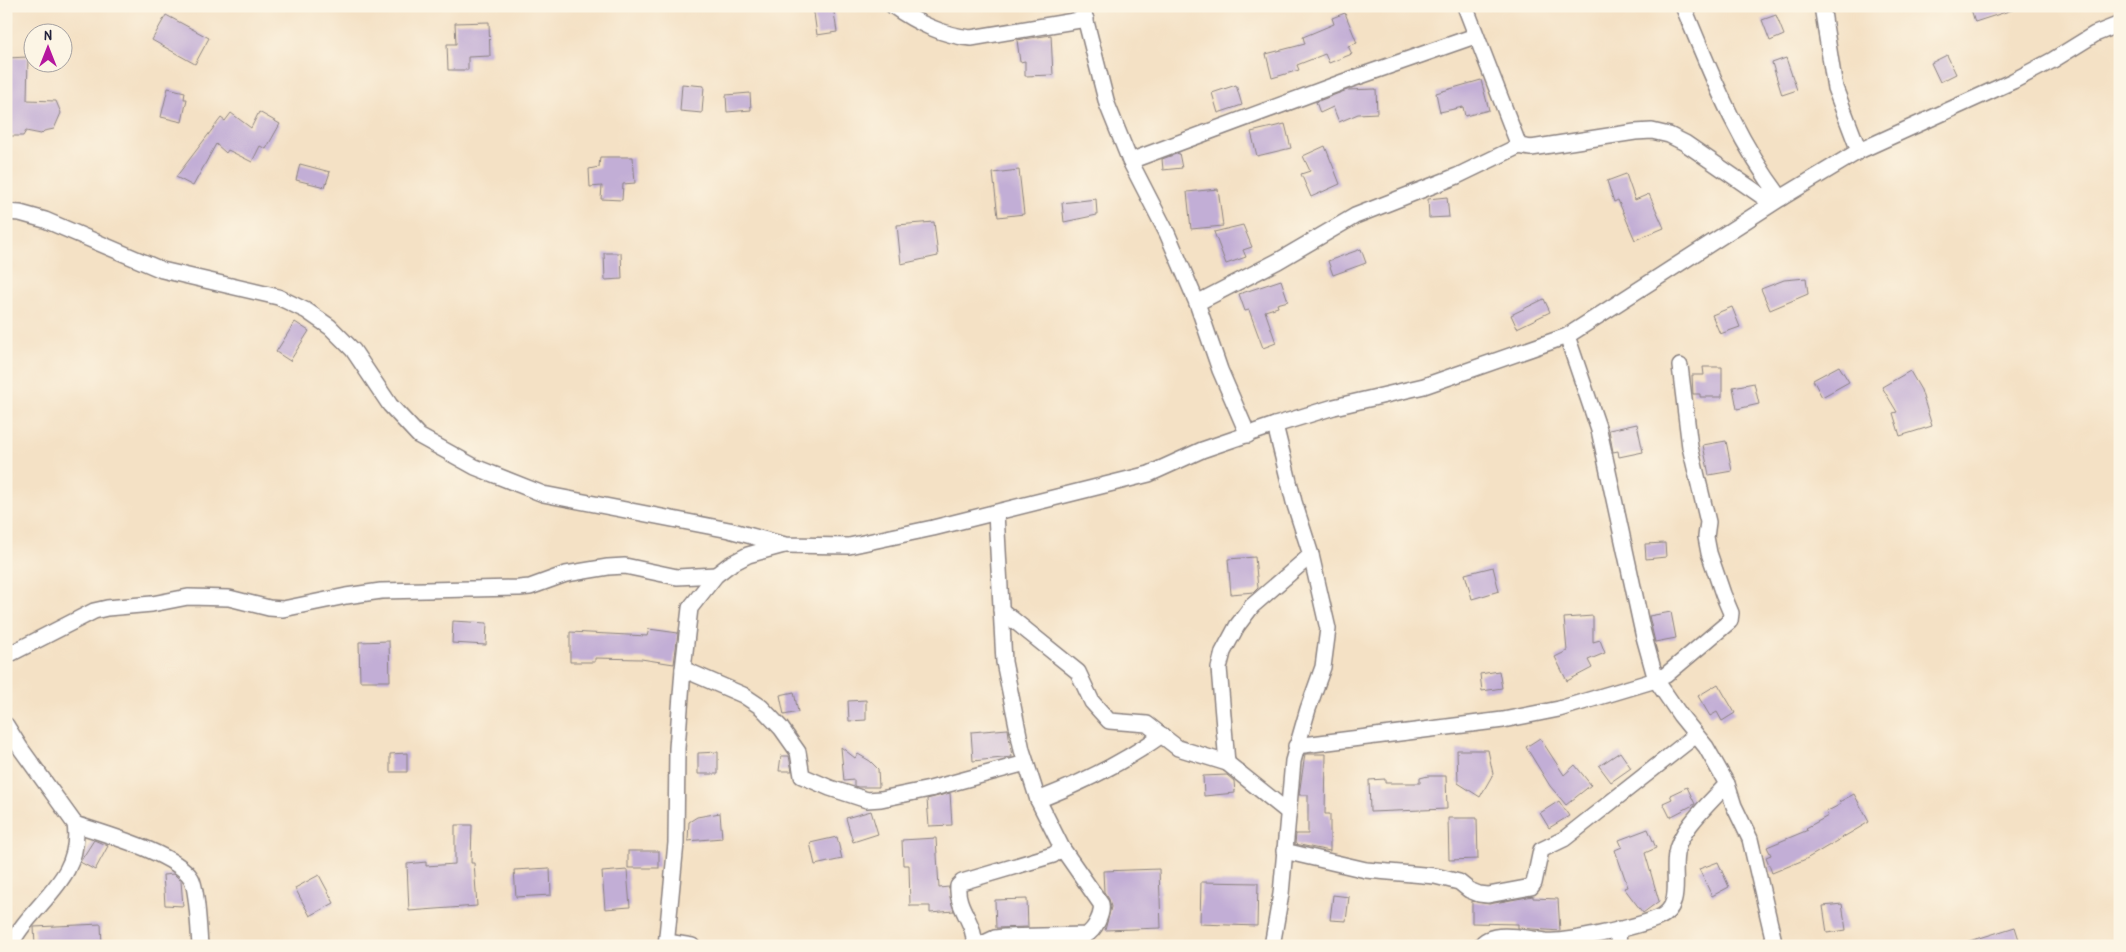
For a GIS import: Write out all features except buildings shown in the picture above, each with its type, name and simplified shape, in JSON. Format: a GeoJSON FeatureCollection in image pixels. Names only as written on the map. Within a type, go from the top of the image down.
{"type":"FeatureCollection","features":[{"type":"Feature","properties":{"kind":"street"},"geometry":{"type":"LineString","coordinates":[[893,6],[905,15],[940,31],[971,38],[1084,12],[1098,6]]}},
{"type":"Feature","properties":{"kind":"street"},"geometry":{"type":"LineString","coordinates":[[1465,6],[1519,146]]}},
{"type":"Feature","properties":{"kind":"street"},"geometry":{"type":"LineString","coordinates":[[1683,6],[1733,124],[1776,200]]}},
{"type":"Feature","properties":{"kind":"street"},"geometry":{"type":"LineString","coordinates":[[1822,6],[1835,88],[1859,151]]}},
{"type":"Feature","properties":{"kind":"street"},"geometry":{"type":"LineString","coordinates":[[1084,12],[1107,104],[1130,161],[1167,233],[1197,303],[1220,370],[1248,435]]}},
{"type":"Feature","properties":{"kind":"street"},"geometry":{"type":"LineString","coordinates":[[6,212],[20,213],[46,220],[162,270],[278,298],[307,311],[330,327],[353,350],[390,405],[419,436],[475,467],[543,494],[729,530],[785,545],[849,546],[996,513],[1150,474],[1202,450],[1275,425],[1334,407],[1424,386],[1567,336],[1776,200],[1859,151],[2013,81],[2053,60],[2095,34],[2120,24]]}},
{"type":"Feature","properties":{"kind":"street"},"geometry":{"type":"LineString","coordinates":[[1130,161],[1343,82],[1475,36]]}},
{"type":"Feature","properties":{"kind":"street"},"geometry":{"type":"LineString","coordinates":[[1197,303],[1278,261],[1356,216],[1457,176],[1519,146],[1531,148],[1652,131],[1669,135],[1685,143],[1776,200]]}},
{"type":"Feature","properties":{"kind":"street"},"geometry":{"type":"LineString","coordinates":[[1567,336],[1599,430],[1643,633],[1656,680],[1696,735],[1727,784],[1734,806],[1750,839],[1775,946]]}},
{"type":"Feature","properties":{"kind":"street"},"geometry":{"type":"LineString","coordinates":[[1296,746],[1503,720],[1559,709],[1656,680],[1677,667],[1730,621],[1732,616],[1709,553],[1706,537],[1708,522],[1690,447],[1680,366]]}},
{"type":"Feature","properties":{"kind":"street"},"geometry":{"type":"LineString","coordinates":[[1272,946],[1281,894],[1296,746],[1323,667],[1328,640],[1328,629],[1310,555],[1294,502],[1275,425]]}},
{"type":"Feature","properties":{"kind":"street"},"geometry":{"type":"LineString","coordinates":[[978,946],[1004,936],[1086,935],[1091,932],[1101,912],[1101,904],[1062,848],[1038,800],[1026,763],[1004,662],[996,513]]}},
{"type":"Feature","properties":{"kind":"street"},"geometry":{"type":"LineString","coordinates":[[692,946],[667,944],[676,843],[677,748],[690,608],[716,575],[729,565],[748,554],[785,545]]}},
{"type":"Feature","properties":{"kind":"street"},"geometry":{"type":"LineString","coordinates":[[1227,763],[1219,668],[1223,652],[1236,626],[1252,606],[1310,555]]}},
{"type":"Feature","properties":{"kind":"street"},"geometry":{"type":"LineString","coordinates":[[6,656],[94,611],[152,604],[188,597],[229,598],[262,607],[283,609],[381,591],[492,590],[530,587],[566,574],[608,567],[625,566],[677,577],[716,575]]}},
{"type":"Feature","properties":{"kind":"street"},"geometry":{"type":"LineString","coordinates":[[1001,610],[1078,672],[1092,702],[1109,721],[1147,724],[1178,748],[1227,763],[1288,812]]}},
{"type":"Feature","properties":{"kind":"street"},"geometry":{"type":"LineString","coordinates":[[683,669],[743,695],[761,707],[781,728],[798,752],[802,776],[830,788],[867,800],[930,789],[1026,763]]}},
{"type":"Feature","properties":{"kind":"street"},"geometry":{"type":"LineString","coordinates":[[6,725],[51,793],[75,824],[160,854],[180,866],[192,879],[200,946]]}},
{"type":"Feature","properties":{"kind":"street"},"geometry":{"type":"LineString","coordinates":[[1038,800],[1094,776],[1136,753],[1162,734]]}},
{"type":"Feature","properties":{"kind":"street"},"geometry":{"type":"LineString","coordinates":[[1284,850],[1366,870],[1435,876],[1459,882],[1478,894],[1488,895],[1530,887],[1534,883],[1541,850],[1564,839],[1696,735]]}},
{"type":"Feature","properties":{"kind":"street"},"geometry":{"type":"LineString","coordinates":[[1481,946],[1484,940],[1490,937],[1521,937],[1548,941],[1582,938],[1656,919],[1669,912],[1675,900],[1678,844],[1685,832],[1727,784]]}},
{"type":"Feature","properties":{"kind":"street"},"geometry":{"type":"LineString","coordinates":[[10,946],[18,929],[64,878],[74,850],[75,824]]}},
{"type":"Feature","properties":{"kind":"street"},"geometry":{"type":"LineString","coordinates":[[974,946],[972,925],[959,901],[958,886],[972,878],[1052,855],[1062,848]]}},
{"type":"Feature","properties":{"kind":"street"},"geometry":{"type":"LineString","coordinates":[[1618,946],[1619,929]]}}]}
